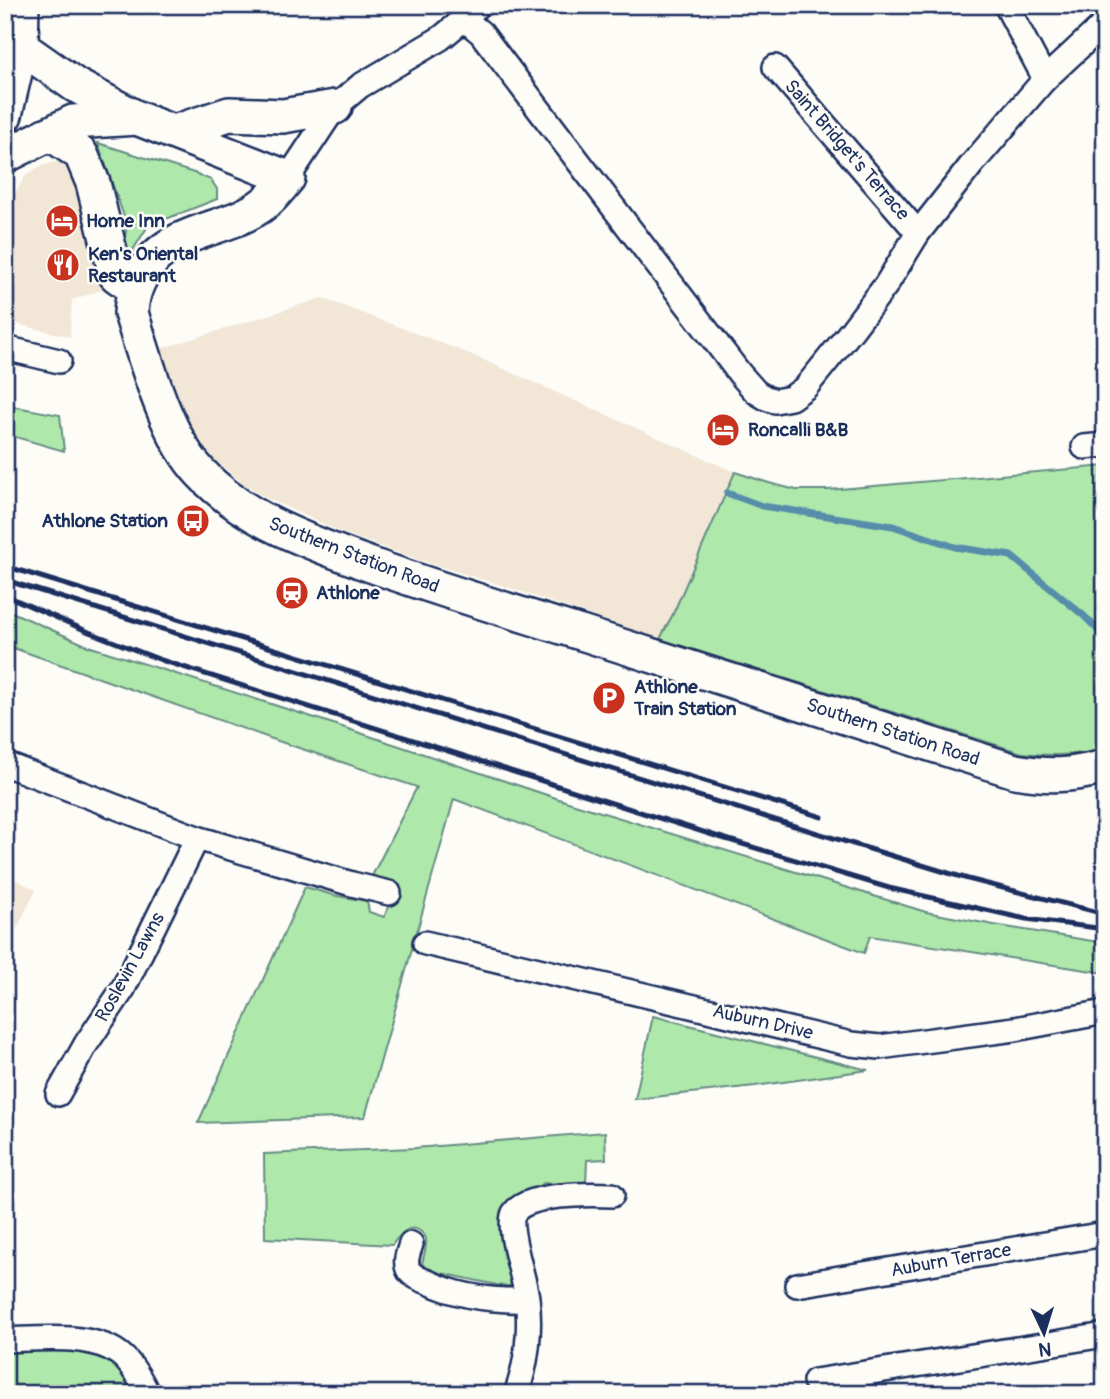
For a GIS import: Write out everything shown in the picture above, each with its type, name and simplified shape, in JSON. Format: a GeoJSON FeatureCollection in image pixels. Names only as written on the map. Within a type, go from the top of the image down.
{"type":"FeatureCollection","features":[{"type":"Feature","properties":{"kind":"street"},"geometry":{"type":"LineString","coordinates":[[5,115],[13,43],[22,5]]}},
{"type":"Feature","properties":{"kind":"street"},"geometry":{"type":"LineString","coordinates":[[1006,5],[1045,79]]}},
{"type":"Feature","properties":{"kind":"street"},"geometry":{"type":"LineString","coordinates":[[45,135],[57,138],[81,154],[93,183],[116,275],[134,288],[160,251],[180,239],[247,214],[267,202],[288,178],[335,107],[360,86],[440,38],[471,12],[481,33],[740,374],[756,392],[775,401],[791,398],[806,387],[886,285],[918,233],[974,163],[1045,79],[1105,23]]}},
{"type":"Feature","properties":{"kind":"street"},"geometry":{"type":"LineString","coordinates":[[13,43],[75,85],[137,118],[288,178]]}},
{"type":"Feature","properties":{"kind":"street","name":"Saint Bridget's Terrace"},"geometry":{"type":"LineString","coordinates":[[775,67],[918,233]]}},
{"type":"Feature","properties":{"kind":"street"},"geometry":{"type":"LineString","coordinates":[[174,132],[229,114],[283,116],[335,107]]}},
{"type":"Feature","properties":{"kind":"street"},"geometry":{"type":"LineString","coordinates":[[5,156],[73,122],[137,118]]}},
{"type":"Feature","properties":{"kind":"street","name":"Southern Station Road"},"geometry":{"type":"LineString","coordinates":[[134,288],[131,313],[138,337],[172,428],[185,452],[199,471],[218,489],[260,519],[401,576],[1015,771],[1058,775],[1078,774],[1105,767]]}},
{"type":"Feature","properties":{"kind":"street"},"geometry":{"type":"LineString","coordinates":[[5,348],[59,361]]}},
{"type":"Feature","properties":{"kind":"street"},"geometry":{"type":"LineString","coordinates":[[5,764],[197,838],[389,893]]}},
{"type":"Feature","properties":{"kind":"street","name":"Roslevin Lawns"},"geometry":{"type":"LineString","coordinates":[[58,1094],[86,1044],[123,989],[197,838]]}},
{"type":"Feature","properties":{"kind":"street","name":"Auburn Drive"},"geometry":{"type":"LineString","coordinates":[[425,943],[851,1044],[880,1047],[1015,1029],[1105,1012]]}},
{"type":"Feature","properties":{"kind":"street"},"geometry":{"type":"LineString","coordinates":[[516,1394],[526,1354],[528,1328],[527,1300],[512,1231],[515,1211],[522,1205],[558,1196],[581,1193],[612,1195]]}},
{"type":"Feature","properties":{"kind":"street","name":"Auburn Terrace"},"geometry":{"type":"LineString","coordinates":[[797,1286],[1105,1234]]}},
{"type":"Feature","properties":{"kind":"street"},"geometry":{"type":"LineString","coordinates":[[411,1244],[407,1266],[411,1273],[421,1279],[457,1293],[491,1299],[527,1300]]}},
{"type":"Feature","properties":{"kind":"street"},"geometry":{"type":"LineString","coordinates":[[815,1381],[1105,1335]]}},
{"type":"Feature","properties":{"kind":"street"},"geometry":{"type":"LineString","coordinates":[[5,1340],[76,1339],[103,1344],[123,1357],[148,1394]]}},
{"type":"Feature","properties":{"kind":"shaded area"},"geometry":{"type":"Polygon","coordinates":[[[62,160],[73,162],[107,288],[72,300],[70,337],[5,321],[5,210],[26,175],[41,166],[62,160]]]}},
{"type":"Feature","properties":{"kind":"shaded area"},"geometry":{"type":"Polygon","coordinates":[[[322,298],[468,353],[735,472],[660,639],[343,533],[264,497],[241,482],[212,457],[186,419],[160,349],[322,298]]]}},
{"type":"Feature","properties":{"kind":"shaded area"},"geometry":{"type":"Polygon","coordinates":[[[5,874],[36,890],[5,952],[5,874]]]}},
{"type":"Feature","properties":{"kind":"green space"},"geometry":{"type":"Polygon","coordinates":[[[98,143],[211,180],[217,189],[217,199],[148,226],[128,258],[122,253],[127,225],[98,143]]]}},
{"type":"Feature","properties":{"kind":"green space"},"geometry":{"type":"Polygon","coordinates":[[[5,405],[60,415],[64,451],[5,434],[5,405]]]}},
{"type":"Feature","properties":{"kind":"green space"},"geometry":{"type":"Polygon","coordinates":[[[1105,466],[1105,749],[1064,755],[1022,753],[660,639],[735,472],[796,490],[828,490],[1105,466]]]}},
{"type":"Feature","properties":{"kind":"green space"},"geometry":{"type":"Polygon","coordinates":[[[5,609],[88,646],[568,802],[926,912],[1105,943],[1105,973],[870,936],[864,953],[454,799],[365,1117],[198,1123],[305,887],[367,901],[369,912],[384,917],[400,885],[372,876],[417,787],[5,645],[5,609]]]}},
{"type":"Feature","properties":{"kind":"green space"},"geometry":{"type":"Polygon","coordinates":[[[653,1016],[868,1070],[635,1099],[653,1016]]]}},
{"type":"Feature","properties":{"kind":"green space"},"geometry":{"type":"Polygon","coordinates":[[[605,1132],[606,1159],[587,1160],[586,1183],[544,1183],[524,1195],[514,1282],[509,1286],[427,1270],[422,1264],[426,1237],[416,1229],[404,1232],[392,1245],[265,1238],[264,1154],[415,1148],[605,1132]]]}},
{"type":"Feature","properties":{"kind":"green space"},"geometry":{"type":"Polygon","coordinates":[[[77,1348],[113,1360],[138,1394],[5,1394],[5,1350],[77,1348]]]}},
{"type":"Feature","properties":{"kind":"waterway"},"geometry":{"type":"LineString","coordinates":[[727,493],[762,506],[893,526],[955,547],[1011,556],[1083,615],[1105,637]]}},
{"type":"Feature","properties":{"kind":"railway"},"geometry":{"type":"LineString","coordinates":[[5,566],[822,817]]}},
{"type":"Feature","properties":{"kind":"railway"},"geometry":{"type":"LineString","coordinates":[[5,580],[968,879],[1105,914]]}},
{"type":"Feature","properties":{"kind":"railway"},"geometry":{"type":"LineString","coordinates":[[5,595],[161,660],[719,837],[889,888],[1026,919],[1105,929]]}},
{"type":"Feature","properties":{"kind":"place","name":"Home Inn"},"geometry":{"type":"Point","coordinates":[62,221]}},
{"type":"Feature","properties":{"kind":"place","name":"Ken's Oriental Restaurant"},"geometry":{"type":"Point","coordinates":[63,265]}},
{"type":"Feature","properties":{"kind":"place","name":"Roncalli B&B"},"geometry":{"type":"Point","coordinates":[723,430]}},
{"type":"Feature","properties":{"kind":"place","name":"Athlone Station"},"geometry":{"type":"Point","coordinates":[193,521]}},
{"type":"Feature","properties":{"kind":"place","name":"Athlone"},"geometry":{"type":"Point","coordinates":[292,593]}},
{"type":"Feature","properties":{"kind":"place","name":"Athlone Train Station"},"geometry":{"type":"Point","coordinates":[609,698]}}]}
